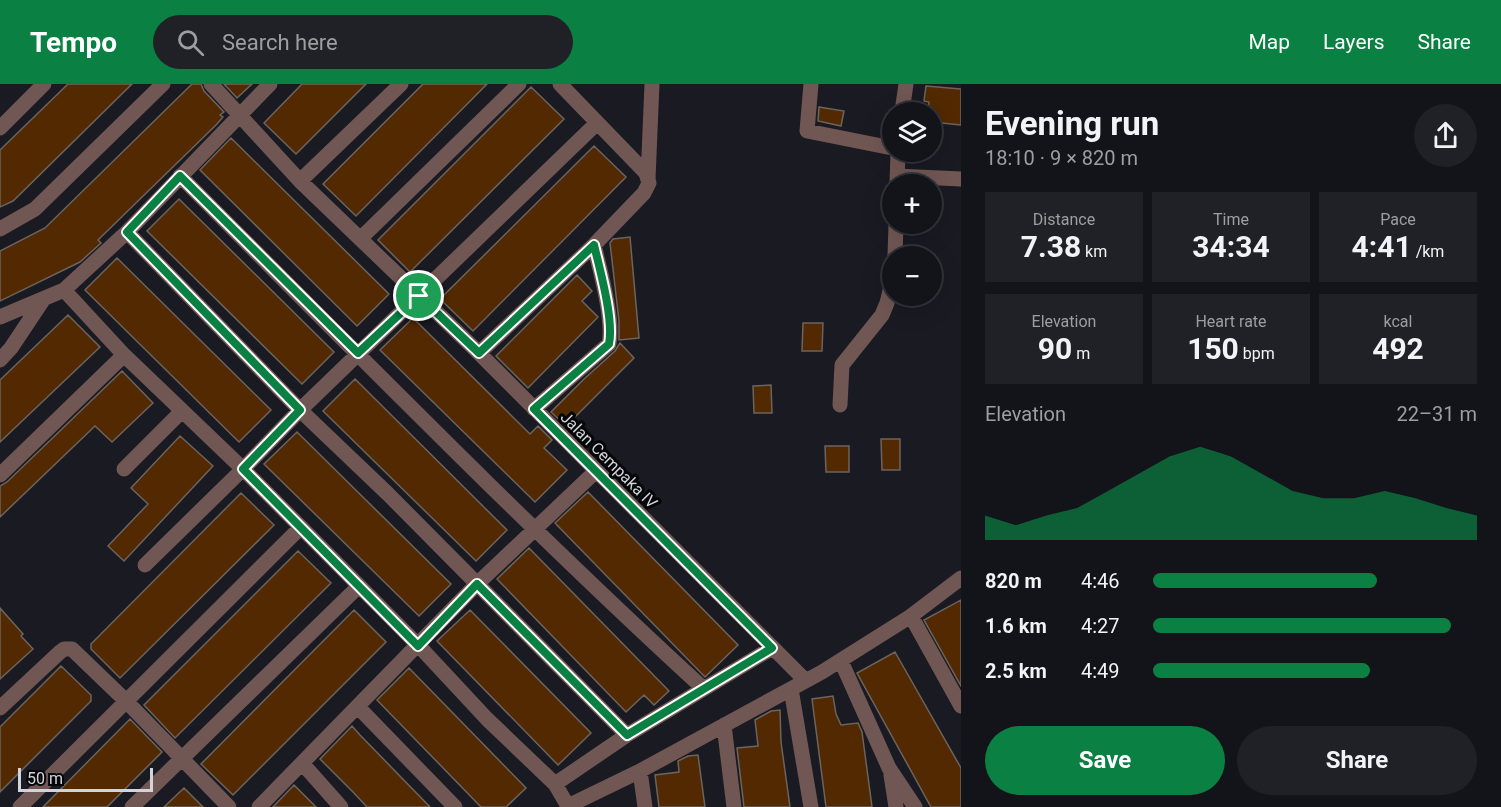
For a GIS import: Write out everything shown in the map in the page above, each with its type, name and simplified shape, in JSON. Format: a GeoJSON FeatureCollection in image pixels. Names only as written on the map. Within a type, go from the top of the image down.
{"type":"FeatureCollection","features":[{"type":"Feature","properties":{"kind":"street"},"geometry":{"type":"LineString","coordinates":[[0,128],[44,84]]}},
{"type":"Feature","properties":{"kind":"street"},"geometry":{"type":"LineString","coordinates":[[0,229],[35,209],[163,84]]}},
{"type":"Feature","properties":{"kind":"street","name":"Jalan Cempaka IV"},"geometry":{"type":"LineString","coordinates":[[211,84],[300,181],[362,238],[479,353],[595,472],[805,680]]}},
{"type":"Feature","properties":{"kind":"street"},"geometry":{"type":"LineString","coordinates":[[0,317],[64,290],[127,232],[270,84]]}},
{"type":"Feature","properties":{"kind":"street"},"geometry":{"type":"LineString","coordinates":[[300,181],[401,84]]}},
{"type":"Feature","properties":{"kind":"street"},"geometry":{"type":"LineString","coordinates":[[362,238],[519,84]]}},
{"type":"Feature","properties":{"kind":"street"},"geometry":{"type":"LineString","coordinates":[[560,84],[646,173],[648,179]]}},
{"type":"Feature","properties":{"kind":"street"},"geometry":{"type":"LineString","coordinates":[[479,353],[594,245],[644,193],[649,183],[652,84]]}},
{"type":"Feature","properties":{"kind":"street"},"geometry":{"type":"LineString","coordinates":[[811,84],[807,131],[882,146]]}},
{"type":"Feature","properties":{"kind":"street"},"geometry":{"type":"LineString","coordinates":[[903,102],[906,84]]}},
{"type":"Feature","properties":{"kind":"street"},"geometry":{"type":"LineString","coordinates":[[145,565],[358,353],[597,123]]}},
{"type":"Feature","properties":{"kind":"street"},"geometry":{"type":"LineString","coordinates":[[180,176],[534,529],[704,689]]}},
{"type":"Feature","properties":{"kind":"street"},"geometry":{"type":"LineString","coordinates":[[942,179],[961,178]]}},
{"type":"Feature","properties":{"kind":"street"},"geometry":{"type":"LineString","coordinates":[[127,232],[300,410],[388,494],[627,735]]}},
{"type":"Feature","properties":{"kind":"street"},"geometry":{"type":"LineString","coordinates":[[534,409],[609,344],[610,334],[604,288],[594,245]]}},
{"type":"Feature","properties":{"kind":"street"},"geometry":{"type":"LineString","coordinates":[[64,290],[124,355],[243,469],[487,719],[555,784],[568,806],[640,771],[841,661],[911,616],[961,578]]}},
{"type":"Feature","properties":{"kind":"street"},"geometry":{"type":"LineString","coordinates":[[0,360],[11,348],[42,300]]}},
{"type":"Feature","properties":{"kind":"street"},"geometry":{"type":"LineString","coordinates":[[840,405],[842,365],[882,315],[886,306]]}},
{"type":"Feature","properties":{"kind":"street"},"geometry":{"type":"LineString","coordinates":[[0,475],[124,355]]}},
{"type":"Feature","properties":{"kind":"street"},"geometry":{"type":"LineString","coordinates":[[124,470],[181,412]]}},
{"type":"Feature","properties":{"kind":"street"},"geometry":{"type":"LineString","coordinates":[[259,807],[477,584],[595,472]]}},
{"type":"Feature","properties":{"kind":"street"},"geometry":{"type":"LineString","coordinates":[[20,807],[300,528]]}},
{"type":"Feature","properties":{"kind":"street"},"geometry":{"type":"LineString","coordinates":[[132,807],[358,587]]}},
{"type":"Feature","properties":{"kind":"street"},"geometry":{"type":"LineString","coordinates":[[911,616],[961,706]]}},
{"type":"Feature","properties":{"kind":"street"},"geometry":{"type":"LineString","coordinates":[[3,699],[60,652],[68,648],[76,651],[229,807]]}},
{"type":"Feature","properties":{"kind":"street"},"geometry":{"type":"LineString","coordinates":[[555,784],[627,735],[772,648]]}},
{"type":"Feature","properties":{"kind":"street"},"geometry":{"type":"LineString","coordinates":[[841,661],[890,768],[915,807]]}},
{"type":"Feature","properties":{"kind":"street"},"geometry":{"type":"LineString","coordinates":[[791,689],[811,807]]}},
{"type":"Feature","properties":{"kind":"street"},"geometry":{"type":"LineString","coordinates":[[358,707],[455,807]]}},
{"type":"Feature","properties":{"kind":"street"},"geometry":{"type":"LineString","coordinates":[[724,725],[734,807]]}},
{"type":"Feature","properties":{"kind":"street"},"geometry":{"type":"LineString","coordinates":[[302,763],[341,807]]}},
{"type":"Feature","properties":{"kind":"street"},"geometry":{"type":"LineString","coordinates":[[890,768],[896,807]]}},
{"type":"Feature","properties":{"kind":"street"},"geometry":{"type":"LineString","coordinates":[[640,771],[645,807]]}},
{"type":"Feature","properties":{"kind":"building"},"geometry":{"type":"Polygon","coordinates":[[[68,84],[132,84],[13,201],[0,207],[0,150],[68,84]]]}},
{"type":"Feature","properties":{"kind":"building"},"geometry":{"type":"Polygon","coordinates":[[[192,84],[201,84],[204,91],[224,112],[220,115],[223,117],[217,124],[98,240],[101,243],[80,262],[0,301],[0,251],[45,228],[192,84]]]}},
{"type":"Feature","properties":{"kind":"building"},"geometry":{"type":"Polygon","coordinates":[[[224,84],[252,84],[237,98],[224,84]]]}},
{"type":"Feature","properties":{"kind":"building"},"geometry":{"type":"Polygon","coordinates":[[[302,84],[366,84],[296,154],[264,123],[302,84]]]}},
{"type":"Feature","properties":{"kind":"building"},"geometry":{"type":"Polygon","coordinates":[[[423,84],[487,84],[356,216],[323,184],[423,84]]]}},
{"type":"Feature","properties":{"kind":"building"},"geometry":{"type":"Polygon","coordinates":[[[926,86],[961,89],[961,125],[942,123],[942,102],[924,101],[926,86]]]}},
{"type":"Feature","properties":{"kind":"building"},"geometry":{"type":"Polygon","coordinates":[[[531,87],[564,119],[410,272],[378,240],[531,87]]]}},
{"type":"Feature","properties":{"kind":"building"},"geometry":{"type":"Polygon","coordinates":[[[819,107],[844,111],[841,126],[818,121],[819,107]]]}},
{"type":"Feature","properties":{"kind":"building"},"geometry":{"type":"Polygon","coordinates":[[[231,138],[389,294],[357,326],[200,170],[231,138]]]}},
{"type":"Feature","properties":{"kind":"building"},"geometry":{"type":"Polygon","coordinates":[[[594,146],[626,177],[473,331],[440,299],[594,146]]]}},
{"type":"Feature","properties":{"kind":"building"},"geometry":{"type":"Polygon","coordinates":[[[179,199],[334,352],[302,384],[147,231],[179,199]]]}},
{"type":"Feature","properties":{"kind":"building"},"geometry":{"type":"Polygon","coordinates":[[[630,237],[639,338],[619,340],[610,243],[613,239],[630,237]]]}},
{"type":"Feature","properties":{"kind":"building"},"geometry":{"type":"Polygon","coordinates":[[[117,258],[271,410],[239,442],[85,290],[117,258]]]}},
{"type":"Feature","properties":{"kind":"building"},"geometry":{"type":"Polygon","coordinates":[[[577,275],[592,291],[582,301],[598,317],[528,388],[496,356],[577,275]]]}},
{"type":"Feature","properties":{"kind":"building"},"geometry":{"type":"Polygon","coordinates":[[[68,315],[100,347],[0,442],[0,380],[68,315]]]}},
{"type":"Feature","properties":{"kind":"building"},"geometry":{"type":"Polygon","coordinates":[[[413,318],[530,434],[538,426],[552,440],[544,448],[567,470],[535,502],[380,350],[413,318]]]}},
{"type":"Feature","properties":{"kind":"building"},"geometry":{"type":"Polygon","coordinates":[[[803,323],[823,323],[822,351],[802,351],[803,323]]]}},
{"type":"Feature","properties":{"kind":"building"},"geometry":{"type":"Polygon","coordinates":[[[620,343],[634,358],[566,426],[551,412],[615,351],[620,343]]]}},
{"type":"Feature","properties":{"kind":"building"},"geometry":{"type":"Polygon","coordinates":[[[122,371],[153,403],[112,442],[95,426],[0,517],[0,486],[7,482],[122,371]]]}},
{"type":"Feature","properties":{"kind":"building"},"geometry":{"type":"Polygon","coordinates":[[[355,379],[507,530],[476,561],[323,411],[355,379]]]}},
{"type":"Feature","properties":{"kind":"building"},"geometry":{"type":"Polygon","coordinates":[[[771,385],[772,413],[754,413],[753,386],[771,385]]]}},
{"type":"Feature","properties":{"kind":"building"},"geometry":{"type":"Polygon","coordinates":[[[297,432],[451,584],[419,616],[264,464],[297,432]]]}},
{"type":"Feature","properties":{"kind":"building"},"geometry":{"type":"Polygon","coordinates":[[[180,436],[213,466],[124,561],[108,546],[148,504],[131,488],[180,436]]]}},
{"type":"Feature","properties":{"kind":"building"},"geometry":{"type":"Polygon","coordinates":[[[881,439],[900,439],[900,470],[882,470],[881,439]]]}},
{"type":"Feature","properties":{"kind":"building"},"geometry":{"type":"Polygon","coordinates":[[[825,446],[849,446],[849,472],[826,472],[825,446]]]}},
{"type":"Feature","properties":{"kind":"building"},"geometry":{"type":"Polygon","coordinates":[[[588,492],[738,645],[705,677],[555,523],[588,492]]]}},
{"type":"Feature","properties":{"kind":"building"},"geometry":{"type":"Polygon","coordinates":[[[241,493],[274,525],[120,678],[91,649],[91,644],[241,493]]]}},
{"type":"Feature","properties":{"kind":"building"},"geometry":{"type":"Polygon","coordinates":[[[529,548],[669,691],[654,705],[644,695],[626,712],[497,579],[529,548]]]}},
{"type":"Feature","properties":{"kind":"building"},"geometry":{"type":"Polygon","coordinates":[[[298,551],[331,583],[175,738],[144,705],[298,551]]]}},
{"type":"Feature","properties":{"kind":"building"},"geometry":{"type":"Polygon","coordinates":[[[961,600],[961,686],[924,620],[961,600]]]}},
{"type":"Feature","properties":{"kind":"building"},"geometry":{"type":"Polygon","coordinates":[[[0,608],[33,649],[0,679],[0,608]]]}},
{"type":"Feature","properties":{"kind":"building"},"geometry":{"type":"Polygon","coordinates":[[[354,610],[386,642],[233,795],[201,764],[354,610]]]}},
{"type":"Feature","properties":{"kind":"building"},"geometry":{"type":"Polygon","coordinates":[[[470,610],[591,733],[558,765],[437,641],[470,610]]]}},
{"type":"Feature","properties":{"kind":"building"},"geometry":{"type":"Polygon","coordinates":[[[895,652],[961,768],[961,807],[931,807],[857,673],[895,652]]]}},
{"type":"Feature","properties":{"kind":"building"},"geometry":{"type":"Polygon","coordinates":[[[61,666],[91,695],[91,701],[0,792],[0,727],[61,666]]]}},
{"type":"Feature","properties":{"kind":"building"},"geometry":{"type":"Polygon","coordinates":[[[409,668],[526,788],[506,807],[481,807],[377,700],[409,668]]]}},
{"type":"Feature","properties":{"kind":"building"},"geometry":{"type":"Polygon","coordinates":[[[833,696],[836,714],[841,725],[858,723],[862,732],[872,807],[826,807],[812,699],[833,696]]]}},
{"type":"Feature","properties":{"kind":"building"},"geometry":{"type":"Polygon","coordinates":[[[780,710],[781,742],[790,807],[744,807],[737,748],[758,746],[755,720],[771,711],[780,710]]]}},
{"type":"Feature","properties":{"kind":"building"},"geometry":{"type":"Polygon","coordinates":[[[130,719],[162,752],[107,807],[43,807],[130,719]]]}},
{"type":"Feature","properties":{"kind":"building"},"geometry":{"type":"Polygon","coordinates":[[[352,726],[430,807],[367,807],[320,759],[352,726]]]}},
{"type":"Feature","properties":{"kind":"building"},"geometry":{"type":"Polygon","coordinates":[[[698,755],[705,807],[659,807],[655,775],[679,772],[678,761],[688,756],[698,755]]]}},
{"type":"Feature","properties":{"kind":"building"},"geometry":{"type":"Polygon","coordinates":[[[294,785],[316,807],[273,807],[294,785]]]}},
{"type":"Feature","properties":{"kind":"building"},"geometry":{"type":"Polygon","coordinates":[[[184,788],[203,807],[164,807],[184,788]]]}},
{"type":"Feature","properties":{"kind":"route"},"geometry":{"type":"LineString","coordinates":[[180,176],[358,353],[419,296],[479,353],[594,245],[604,288],[610,334],[609,344],[534,409],[772,648],[627,735],[477,584],[418,646],[243,469],[300,410],[127,232],[180,176]]}}]}
